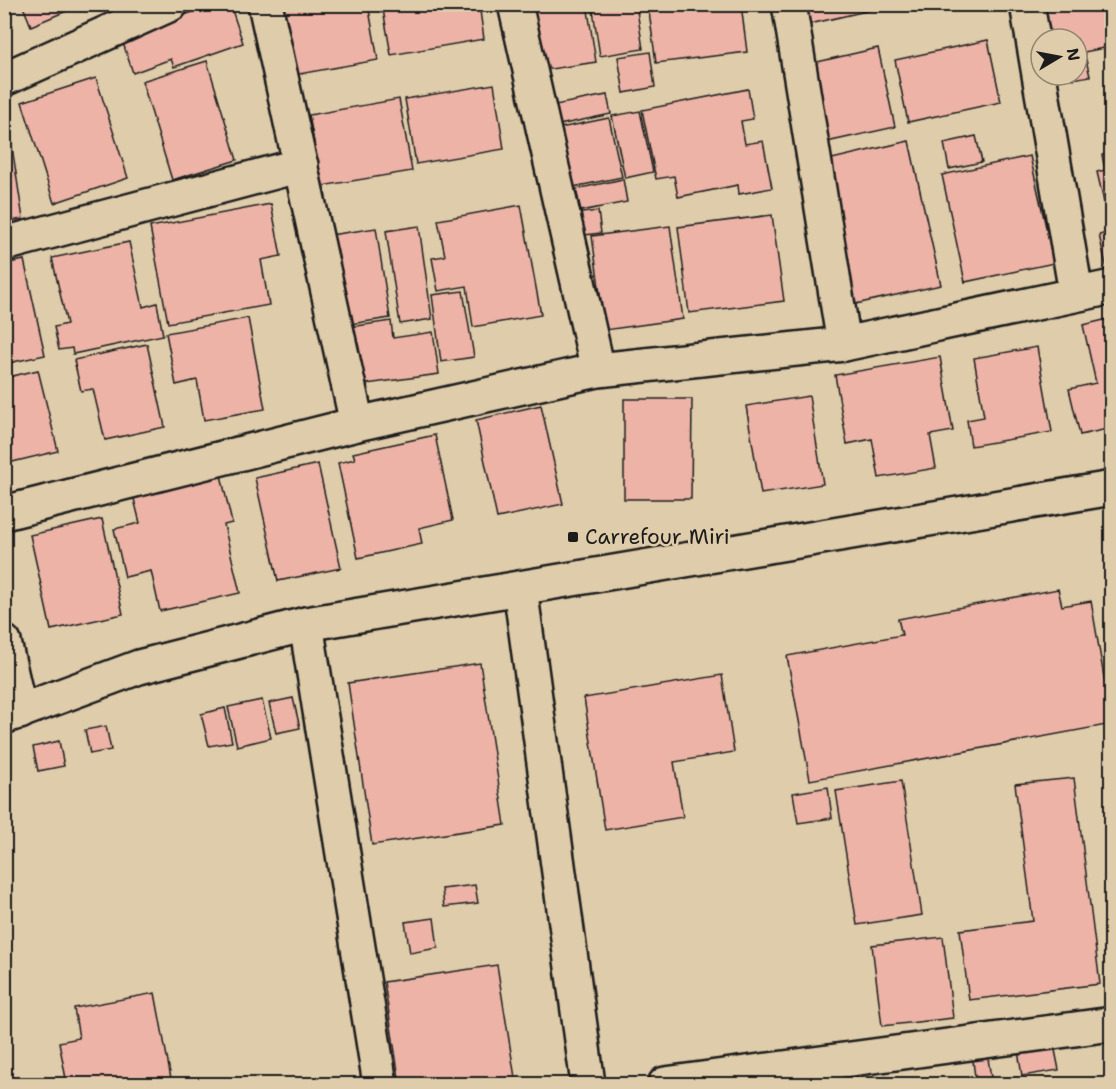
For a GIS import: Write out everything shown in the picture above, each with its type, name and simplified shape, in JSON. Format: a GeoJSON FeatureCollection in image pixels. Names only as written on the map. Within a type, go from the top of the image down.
{"type":"FeatureCollection","features":[{"type":"Feature","properties":{"kind":"street"},"geometry":{"type":"LineString","coordinates":[[4,79],[171,4]]}},
{"type":"Feature","properties":{"kind":"street"},"geometry":{"type":"LineString","coordinates":[[265,4],[357,424]]}},
{"type":"Feature","properties":{"kind":"street"},"geometry":{"type":"LineString","coordinates":[[515,4],[598,370]]}},
{"type":"Feature","properties":{"kind":"street"},"geometry":{"type":"LineString","coordinates":[[789,4],[844,344]]}},
{"type":"Feature","properties":{"kind":"street"},"geometry":{"type":"LineString","coordinates":[[1027,4],[1076,293]]}},
{"type":"Feature","properties":{"kind":"street"},"geometry":{"type":"LineString","coordinates":[[4,244],[301,165]]}},
{"type":"Feature","properties":{"kind":"street"},"geometry":{"type":"LineString","coordinates":[[4,513],[357,424],[598,370],[844,344],[1112,286]]}},
{"type":"Feature","properties":{"kind":"street"},"geometry":{"type":"LineString","coordinates":[[4,642],[12,715],[139,666],[306,624],[1112,488]]}},
{"type":"Feature","properties":{"kind":"street"},"geometry":{"type":"LineString","coordinates":[[520,588],[588,1084]]}},
{"type":"Feature","properties":{"kind":"street"},"geometry":{"type":"LineString","coordinates":[[306,624],[380,1084]]}},
{"type":"Feature","properties":{"kind":"street"},"geometry":{"type":"LineString","coordinates":[[665,1084],[1112,1024]]}},
{"type":"Feature","properties":{"kind":"building"},"geometry":{"type":"Polygon","coordinates":[[[22,4],[83,4],[31,26],[22,4]]]}},
{"type":"Feature","properties":{"kind":"building"},"geometry":{"type":"Polygon","coordinates":[[[216,4],[230,4],[243,43],[174,67],[171,59],[133,73],[121,37],[216,4]]]}},
{"type":"Feature","properties":{"kind":"building"},"geometry":{"type":"Polygon","coordinates":[[[302,4],[368,4],[378,60],[288,76],[277,9],[302,4]]]}},
{"type":"Feature","properties":{"kind":"building"},"geometry":{"type":"Polygon","coordinates":[[[382,4],[479,4],[484,39],[391,55],[382,4]]]}},
{"type":"Feature","properties":{"kind":"building"},"geometry":{"type":"Polygon","coordinates":[[[528,4],[587,4],[596,62],[538,71],[528,4]]]}},
{"type":"Feature","properties":{"kind":"building"},"geometry":{"type":"Polygon","coordinates":[[[592,4],[636,4],[643,49],[600,56],[592,4]]]}},
{"type":"Feature","properties":{"kind":"building"},"geometry":{"type":"Polygon","coordinates":[[[648,4],[741,4],[747,52],[656,63],[648,4]]]}},
{"type":"Feature","properties":{"kind":"building"},"geometry":{"type":"Polygon","coordinates":[[[796,4],[874,4],[875,9],[801,26],[796,4]]]}},
{"type":"Feature","properties":{"kind":"building"},"geometry":{"type":"Polygon","coordinates":[[[1030,4],[1112,4],[1112,72],[1109,72],[1104,48],[1089,51],[1089,27],[1037,27],[1030,4]]]}},
{"type":"Feature","properties":{"kind":"building"},"geometry":{"type":"Polygon","coordinates":[[[988,40],[1001,102],[908,122],[895,60],[988,40]]]}},
{"type":"Feature","properties":{"kind":"building"},"geometry":{"type":"Polygon","coordinates":[[[878,48],[895,127],[822,143],[804,65],[878,48]]]}},
{"type":"Feature","properties":{"kind":"building"},"geometry":{"type":"Polygon","coordinates":[[[650,52],[655,87],[624,93],[618,57],[650,52]]]}},
{"type":"Feature","properties":{"kind":"building"},"geometry":{"type":"Polygon","coordinates":[[[207,61],[237,160],[172,180],[142,81],[207,61]]]}},
{"type":"Feature","properties":{"kind":"building"},"geometry":{"type":"Polygon","coordinates":[[[96,78],[128,178],[54,203],[22,102],[96,78]]]}},
{"type":"Feature","properties":{"kind":"building"},"geometry":{"type":"Polygon","coordinates":[[[494,84],[504,149],[416,164],[405,99],[494,84]]]}},
{"type":"Feature","properties":{"kind":"building"},"geometry":{"type":"Polygon","coordinates":[[[748,89],[753,119],[741,121],[745,144],[763,141],[772,188],[739,194],[738,185],[678,197],[674,176],[656,179],[642,110],[748,89]]]}},
{"type":"Feature","properties":{"kind":"building"},"geometry":{"type":"Polygon","coordinates":[[[607,95],[611,114],[559,125],[555,105],[607,95]]]}},
{"type":"Feature","properties":{"kind":"building"},"geometry":{"type":"Polygon","coordinates":[[[399,99],[412,171],[322,186],[309,115],[399,99]]]}},
{"type":"Feature","properties":{"kind":"building"},"geometry":{"type":"Polygon","coordinates":[[[640,111],[653,172],[625,178],[612,116],[640,111]]]}},
{"type":"Feature","properties":{"kind":"building"},"geometry":{"type":"Polygon","coordinates":[[[4,114],[7,114],[23,219],[4,222],[4,114]]]}},
{"type":"Feature","properties":{"kind":"building"},"geometry":{"type":"Polygon","coordinates":[[[609,118],[622,177],[573,187],[560,128],[609,118]]]}},
{"type":"Feature","properties":{"kind":"building"},"geometry":{"type":"Polygon","coordinates":[[[976,136],[982,162],[949,169],[944,143],[976,136]]]}},
{"type":"Feature","properties":{"kind":"building"},"geometry":{"type":"Polygon","coordinates":[[[909,141],[941,285],[851,305],[819,162],[909,141]]]}},
{"type":"Feature","properties":{"kind":"building"},"geometry":{"type":"Polygon","coordinates":[[[1112,153],[1112,268],[1107,269],[1099,235],[1111,232],[1097,172],[1105,170],[1102,155],[1112,153]]]}},
{"type":"Feature","properties":{"kind":"building"},"geometry":{"type":"Polygon","coordinates":[[[1030,156],[1054,263],[965,282],[942,175],[1030,156]]]}},
{"type":"Feature","properties":{"kind":"building"},"geometry":{"type":"Polygon","coordinates":[[[623,179],[627,202],[581,211],[576,189],[623,179]]]}},
{"type":"Feature","properties":{"kind":"building"},"geometry":{"type":"Polygon","coordinates":[[[271,204],[281,256],[261,260],[269,305],[168,323],[150,227],[271,204]]]}},
{"type":"Feature","properties":{"kind":"building"},"geometry":{"type":"Polygon","coordinates":[[[521,205],[541,315],[473,327],[467,286],[438,291],[432,258],[445,256],[438,220],[521,205]]]}},
{"type":"Feature","properties":{"kind":"building"},"geometry":{"type":"Polygon","coordinates":[[[598,211],[601,233],[568,237],[565,215],[598,211]]]}},
{"type":"Feature","properties":{"kind":"building"},"geometry":{"type":"Polygon","coordinates":[[[772,215],[784,301],[689,313],[678,227],[772,215]]]}},
{"type":"Feature","properties":{"kind":"building"},"geometry":{"type":"Polygon","coordinates":[[[419,226],[432,319],[400,324],[386,231],[419,226]]]}},
{"type":"Feature","properties":{"kind":"building"},"geometry":{"type":"Polygon","coordinates":[[[670,226],[683,319],[605,330],[592,236],[670,226]]]}},
{"type":"Feature","properties":{"kind":"building"},"geometry":{"type":"Polygon","coordinates":[[[376,228],[390,318],[337,326],[324,236],[376,228]]]}},
{"type":"Feature","properties":{"kind":"building"},"geometry":{"type":"Polygon","coordinates":[[[129,242],[143,307],[157,303],[163,335],[73,354],[72,348],[59,350],[54,327],[67,324],[52,258],[129,242]]]}},
{"type":"Feature","properties":{"kind":"building"},"geometry":{"type":"Polygon","coordinates":[[[24,260],[45,355],[4,364],[4,264],[24,260]]]}},
{"type":"Feature","properties":{"kind":"building"},"geometry":{"type":"Polygon","coordinates":[[[463,291],[474,357],[441,362],[432,295],[463,291]]]}},
{"type":"Feature","properties":{"kind":"building"},"geometry":{"type":"Polygon","coordinates":[[[248,318],[265,409],[204,420],[197,380],[176,385],[166,333],[248,318]]]}},
{"type":"Feature","properties":{"kind":"building"},"geometry":{"type":"Polygon","coordinates":[[[1112,318],[1112,428],[1080,435],[1069,389],[1096,383],[1083,325],[1112,318]]]}},
{"type":"Feature","properties":{"kind":"building"},"geometry":{"type":"Polygon","coordinates":[[[391,321],[393,338],[433,332],[439,374],[352,386],[343,328],[391,321]]]}},
{"type":"Feature","properties":{"kind":"building"},"geometry":{"type":"Polygon","coordinates":[[[147,344],[165,427],[105,440],[93,389],[81,391],[74,360],[147,344]]]}},
{"type":"Feature","properties":{"kind":"building"},"geometry":{"type":"Polygon","coordinates":[[[1037,347],[1052,432],[971,446],[967,420],[984,417],[974,358],[1037,347]]]}},
{"type":"Feature","properties":{"kind":"building"},"geometry":{"type":"Polygon","coordinates":[[[940,357],[953,431],[930,435],[936,468],[879,478],[872,439],[847,444],[835,375],[940,357]]]}},
{"type":"Feature","properties":{"kind":"building"},"geometry":{"type":"Polygon","coordinates":[[[38,370],[58,451],[4,464],[4,378],[38,370]]]}},
{"type":"Feature","properties":{"kind":"building"},"geometry":{"type":"Polygon","coordinates":[[[809,396],[823,484],[761,494],[746,406],[809,396]]]}},
{"type":"Feature","properties":{"kind":"building"},"geometry":{"type":"Polygon","coordinates":[[[624,399],[692,399],[691,499],[624,499],[624,399]]]}},
{"type":"Feature","properties":{"kind":"building"},"geometry":{"type":"Polygon","coordinates":[[[541,405],[563,504],[497,518],[476,420],[541,405]]]}},
{"type":"Feature","properties":{"kind":"building"},"geometry":{"type":"Polygon","coordinates":[[[435,435],[453,520],[419,528],[422,544],[358,558],[338,463],[355,459],[353,453],[435,435]]]}},
{"type":"Feature","properties":{"kind":"building"},"geometry":{"type":"Polygon","coordinates":[[[318,464],[341,568],[278,581],[255,478],[318,464]]]}},
{"type":"Feature","properties":{"kind":"building"},"geometry":{"type":"Polygon","coordinates":[[[221,475],[232,523],[224,525],[240,593],[160,611],[151,571],[125,577],[114,529],[140,523],[133,495],[221,475]]]}},
{"type":"Feature","properties":{"kind":"building"},"geometry":{"type":"Polygon","coordinates":[[[102,519],[123,614],[51,630],[30,535],[102,519]]]}},
{"type":"Feature","properties":{"kind":"building"},"geometry":{"type":"Polygon","coordinates":[[[1058,589],[1062,606],[1091,601],[1112,724],[810,780],[787,656],[902,635],[898,619],[1058,589]]]}},
{"type":"Feature","properties":{"kind":"building"},"geometry":{"type":"Polygon","coordinates":[[[480,663],[505,825],[372,845],[348,683],[480,663]]]}},
{"type":"Feature","properties":{"kind":"building"},"geometry":{"type":"Polygon","coordinates":[[[722,675],[734,752],[674,762],[683,817],[605,830],[584,698],[722,675]]]}},
{"type":"Feature","properties":{"kind":"building"},"geometry":{"type":"Polygon","coordinates":[[[293,698],[300,728],[276,733],[269,703],[293,698]]]}},
{"type":"Feature","properties":{"kind":"building"},"geometry":{"type":"Polygon","coordinates":[[[262,700],[271,738],[237,746],[228,707],[262,700]]]}},
{"type":"Feature","properties":{"kind":"building"},"geometry":{"type":"Polygon","coordinates":[[[225,708],[232,742],[209,746],[201,714],[225,708]]]}},
{"type":"Feature","properties":{"kind":"building"},"geometry":{"type":"Polygon","coordinates":[[[106,726],[111,750],[90,754],[85,730],[106,726]]]}},
{"type":"Feature","properties":{"kind":"building"},"geometry":{"type":"Polygon","coordinates":[[[59,741],[64,766],[38,771],[33,747],[59,741]]]}},
{"type":"Feature","properties":{"kind":"building"},"geometry":{"type":"Polygon","coordinates":[[[1074,778],[1100,984],[969,1000],[960,930],[1033,921],[1015,784],[1074,778]]]}},
{"type":"Feature","properties":{"kind":"building"},"geometry":{"type":"Polygon","coordinates":[[[901,781],[922,915],[857,925],[836,791],[901,781]]]}},
{"type":"Feature","properties":{"kind":"building"},"geometry":{"type":"Polygon","coordinates":[[[828,787],[832,818],[798,823],[793,793],[828,787]]]}},
{"type":"Feature","properties":{"kind":"building"},"geometry":{"type":"Polygon","coordinates":[[[475,885],[478,903],[444,907],[442,889],[475,885]]]}},
{"type":"Feature","properties":{"kind":"building"},"geometry":{"type":"Polygon","coordinates":[[[434,918],[438,948],[410,953],[405,922],[434,918]]]}},
{"type":"Feature","properties":{"kind":"building"},"geometry":{"type":"Polygon","coordinates":[[[943,937],[953,1018],[882,1026],[872,945],[943,937]]]}},
{"type":"Feature","properties":{"kind":"building"},"geometry":{"type":"Polygon","coordinates":[[[497,965],[516,1084],[400,1084],[384,982],[497,965]]]}},
{"type":"Feature","properties":{"kind":"building"},"geometry":{"type":"Polygon","coordinates":[[[155,993],[172,1084],[67,1084],[59,1042],[79,1038],[74,1008],[155,993]]]}},
{"type":"Feature","properties":{"kind":"building"},"geometry":{"type":"Polygon","coordinates":[[[1054,1045],[1059,1070],[1022,1076],[1018,1051],[1054,1045]]]}},
{"type":"Feature","properties":{"kind":"building"},"geometry":{"type":"Polygon","coordinates":[[[987,1052],[992,1084],[976,1084],[972,1054],[987,1052]]]}},
{"type":"Feature","properties":{"kind":"place","name":"Carrefour Miri"},"geometry":{"type":"Point","coordinates":[573,537]}}]}
